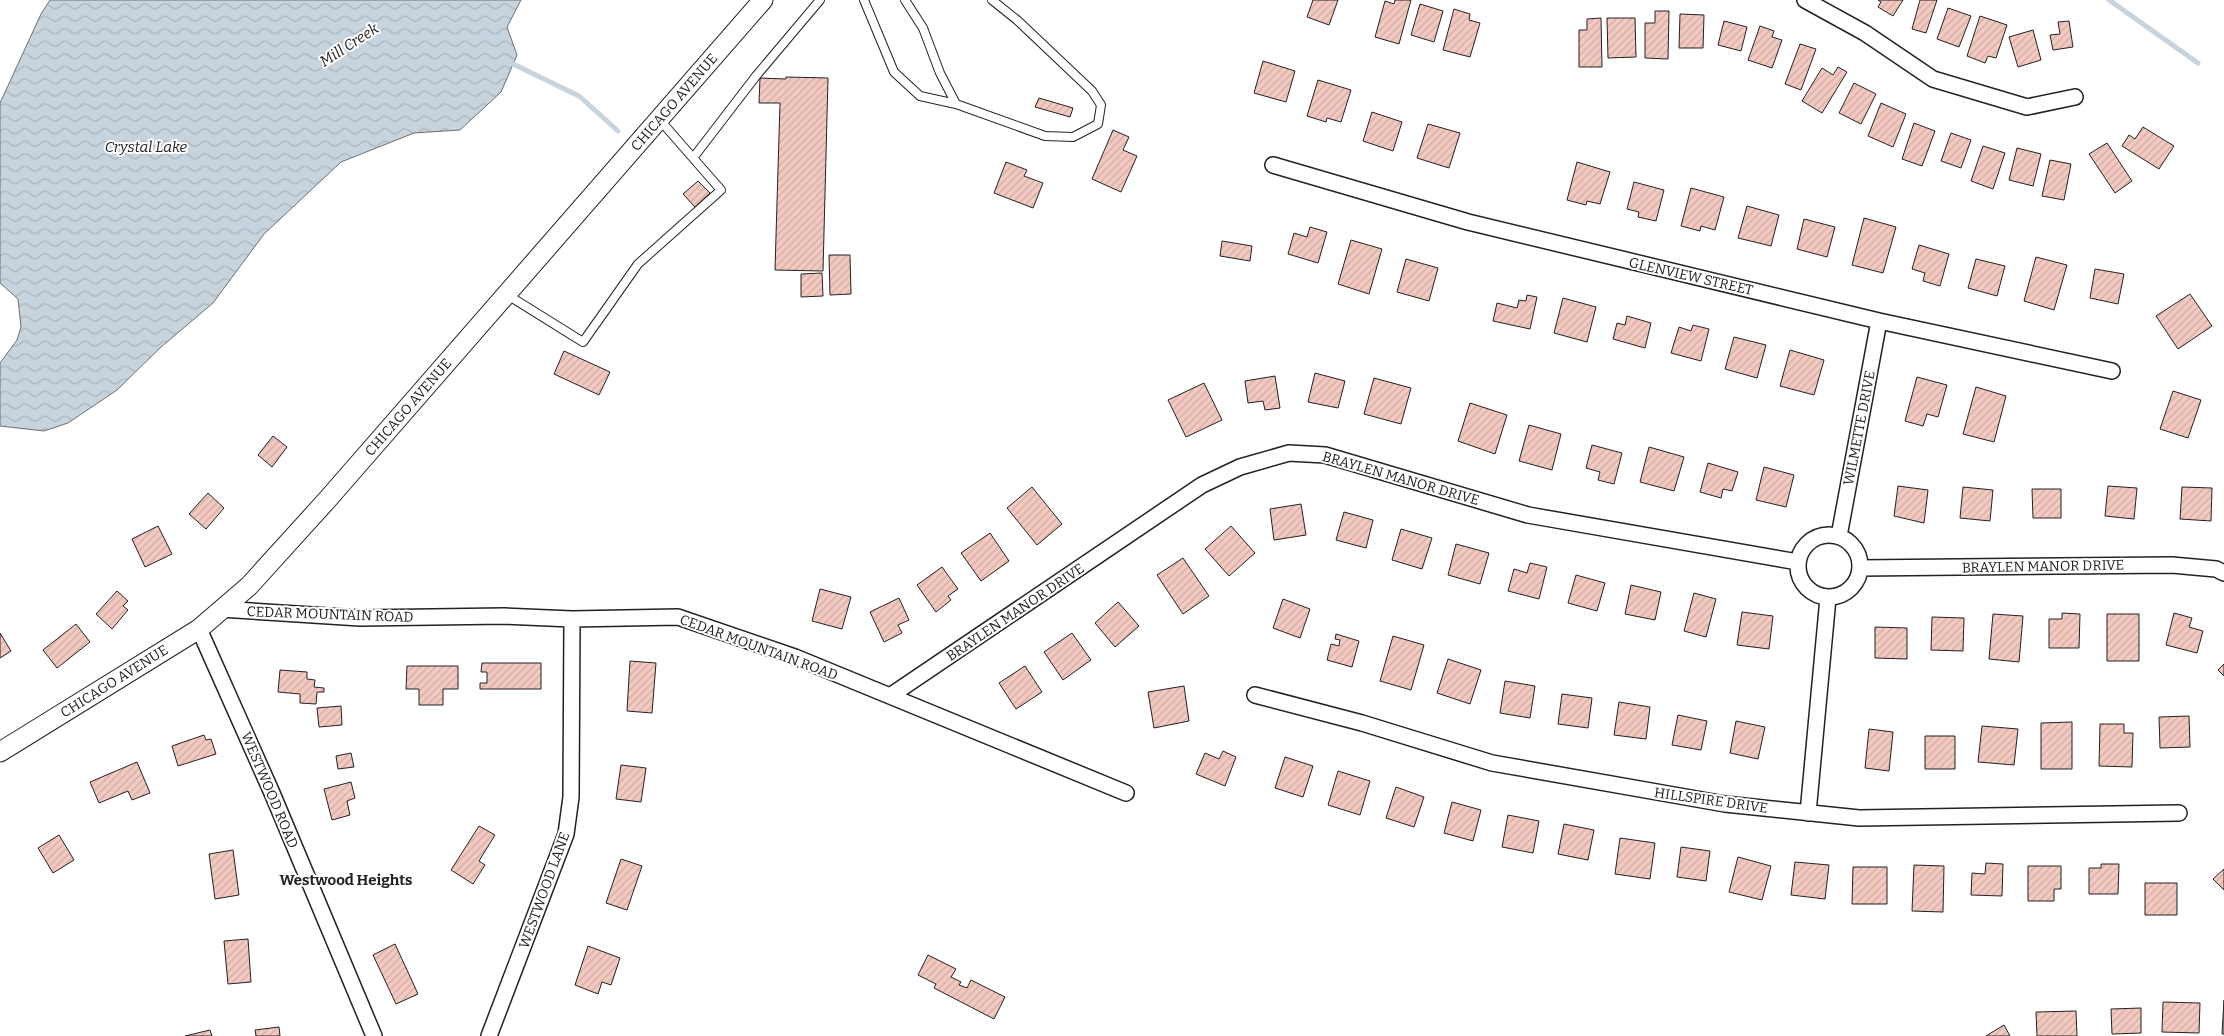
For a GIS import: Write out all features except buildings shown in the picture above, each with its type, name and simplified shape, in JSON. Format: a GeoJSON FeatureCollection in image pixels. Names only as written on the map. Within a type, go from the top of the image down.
{"type":"FeatureCollection","features":[{"type":"Feature","properties":{"kind":"street","name":"CHICAGO AVENUE"},"geometry":{"type":"LineString","coordinates":[[0,752],[199,629],[249,586],[327,500],[763,0]]}},
{"type":"Feature","properties":{"kind":"street"},"geometry":{"type":"LineString","coordinates":[[1805,0],[1865,33],[1933,79],[2027,107],[2075,97]]}},
{"type":"Feature","properties":{"kind":"street","name":"GLENVIEW STREET"},"geometry":{"type":"LineString","coordinates":[[1273,165],[1468,222],[1879,320],[2112,371]]}},
{"type":"Feature","properties":{"kind":"street","name":"WILMETTE DRIVE"},"geometry":{"type":"LineString","coordinates":[[1838,536],[1879,320]]}},
{"type":"Feature","properties":{"kind":"street","name":"BRAYLEN MANOR DRIVE"},"geometry":{"type":"LineString","coordinates":[[890,696],[1202,485],[1240,467],[1289,453],[1324,455],[1528,515],[1798,562]]}},
{"type":"Feature","properties":{"kind":"street"},"geometry":{"type":"LineString","coordinates":[[1830,535],[1838,536],[1848,541],[1855,549],[1859,558],[1858,578],[1846,592],[1828,598],[1817,596],[1808,590],[1798,572],[1800,553],[1812,540],[1830,535]]}},
{"type":"Feature","properties":{"kind":"street","name":"BRAYLEN MANOR DRIVE"},"geometry":{"type":"LineString","coordinates":[[1860,568],[2172,565],[2216,569],[2224,573]]}},
{"type":"Feature","properties":{"kind":"street"},"geometry":{"type":"LineString","coordinates":[[1808,813],[1828,598]]}},
{"type":"Feature","properties":{"kind":"street","name":"CEDAR MOUNTAIN ROAD"},"geometry":{"type":"LineString","coordinates":[[220,609],[360,618],[504,616],[572,619],[678,617],[795,657],[1126,793]]}},
{"type":"Feature","properties":{"kind":"street","name":"WESTWOOD LANE"},"geometry":{"type":"LineString","coordinates":[[489,1036],[566,834],[571,797],[572,619]]}},
{"type":"Feature","properties":{"kind":"street","name":"WESTWOOD ROAD"},"geometry":{"type":"LineString","coordinates":[[199,629],[272,793],[374,1036]]}},
{"type":"Feature","properties":{"kind":"street","name":"HILLSPIRE DRIVE"},"geometry":{"type":"LineString","coordinates":[[1255,695],[1362,723],[1492,763],[1725,804],[1859,818],[2179,813]]}},
{"type":"Feature","properties":{"kind":"lane"},"geometry":{"type":"LineString","coordinates":[[693,158],[756,76],[820,0]]}},
{"type":"Feature","properties":{"kind":"lane"},"geometry":{"type":"LineString","coordinates":[[864,0],[894,72],[920,96],[956,104],[1045,136],[1073,137],[1098,124],[1101,105],[1092,90],[1017,20],[992,0]]}},
{"type":"Feature","properties":{"kind":"lane"},"geometry":{"type":"LineString","coordinates":[[905,0],[923,28],[940,73],[956,104]]}},
{"type":"Feature","properties":{"kind":"lane"},"geometry":{"type":"LineString","coordinates":[[506,294],[583,342],[638,264],[721,190],[659,119]]}},
{"type":"Feature","properties":{"kind":"water","name":"Crystal Lake"},"geometry":{"type":"Polygon","coordinates":[[[50,0],[521,0],[507,27],[517,55],[501,92],[460,130],[414,133],[341,162],[264,234],[213,303],[161,347],[117,390],[68,423],[44,431],[0,426],[0,363],[17,340],[21,327],[18,299],[0,283],[0,103],[41,14],[50,0]]]}},
{"type":"Feature","properties":{"kind":"waterway","name":"Mill Creek"},"geometry":{"type":"LineString","coordinates":[[2109,0],[2198,63]]}},
{"type":"Feature","properties":{"kind":"waterway"},"geometry":{"type":"LineString","coordinates":[[507,61],[579,96],[618,131]]}},
{"type":"Feature","properties":{"kind":"district","name":"Westwood Heights"},"geometry":{"type":"Point","coordinates":[346,880]}}]}
